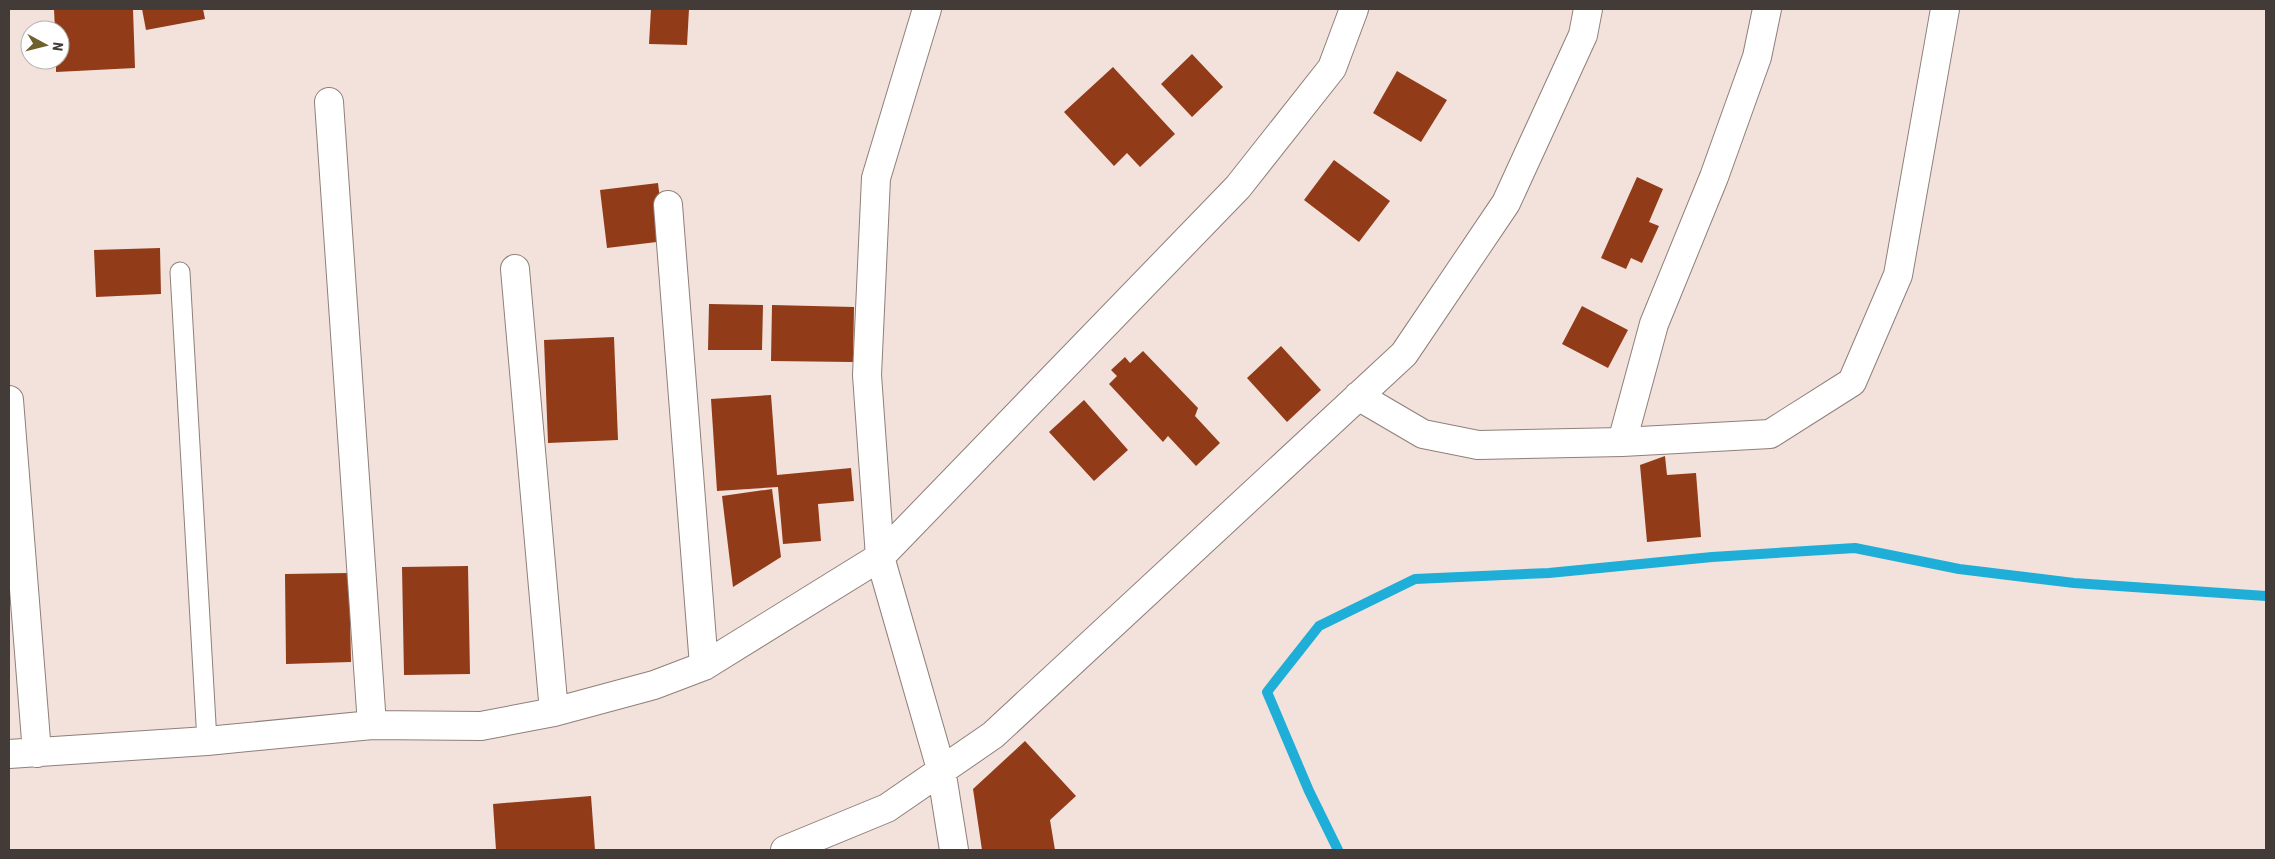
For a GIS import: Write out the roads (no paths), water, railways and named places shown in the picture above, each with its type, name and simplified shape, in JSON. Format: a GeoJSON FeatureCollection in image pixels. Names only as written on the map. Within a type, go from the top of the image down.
{"type":"FeatureCollection","features":[{"type":"Feature","properties":{"kind":"street"},"geometry":{"type":"LineString","coordinates":[[927,9],[876,178],[867,376],[880,557],[941,769],[954,850]]}},
{"type":"Feature","properties":{"kind":"street"},"geometry":{"type":"LineString","coordinates":[[9,754],[207,741],[372,725],[481,726],[554,712],[654,685],[704,666],[880,557],[1238,187],[1332,68],[1354,9]]}},
{"type":"Feature","properties":{"kind":"street"},"geometry":{"type":"LineString","coordinates":[[785,850],[887,808],[993,735],[1404,354],[1506,203],[1583,35],[1588,9]]}},
{"type":"Feature","properties":{"kind":"street"},"geometry":{"type":"LineString","coordinates":[[1622,442],[1654,324],[1714,177],[1757,57],[1767,9]]}},
{"type":"Feature","properties":{"kind":"street"},"geometry":{"type":"LineString","coordinates":[[1358,396],[1423,434],[1478,445],[1622,442],[1770,434],[1852,382],[1898,274],[1945,9]]}},
{"type":"Feature","properties":{"kind":"street"},"geometry":{"type":"LineString","coordinates":[[329,102],[372,725]]}},
{"type":"Feature","properties":{"kind":"street"},"geometry":{"type":"LineString","coordinates":[[668,205],[704,666]]}},
{"type":"Feature","properties":{"kind":"street"},"geometry":{"type":"LineString","coordinates":[[515,269],[554,712]]}},
{"type":"Feature","properties":{"kind":"street"},"geometry":{"type":"LineString","coordinates":[[9,400],[36,753]]}},
{"type":"Feature","properties":{"kind":"lane"},"geometry":{"type":"LineString","coordinates":[[180,272],[207,741]]}},
{"type":"Feature","properties":{"kind":"waterway"},"geometry":{"type":"LineString","coordinates":[[1338,850],[1309,791],[1267,692],[1319,626],[1415,579],[1549,573],[1712,557],[1855,548],[1959,569],[2074,583],[2266,596]]}}]}
